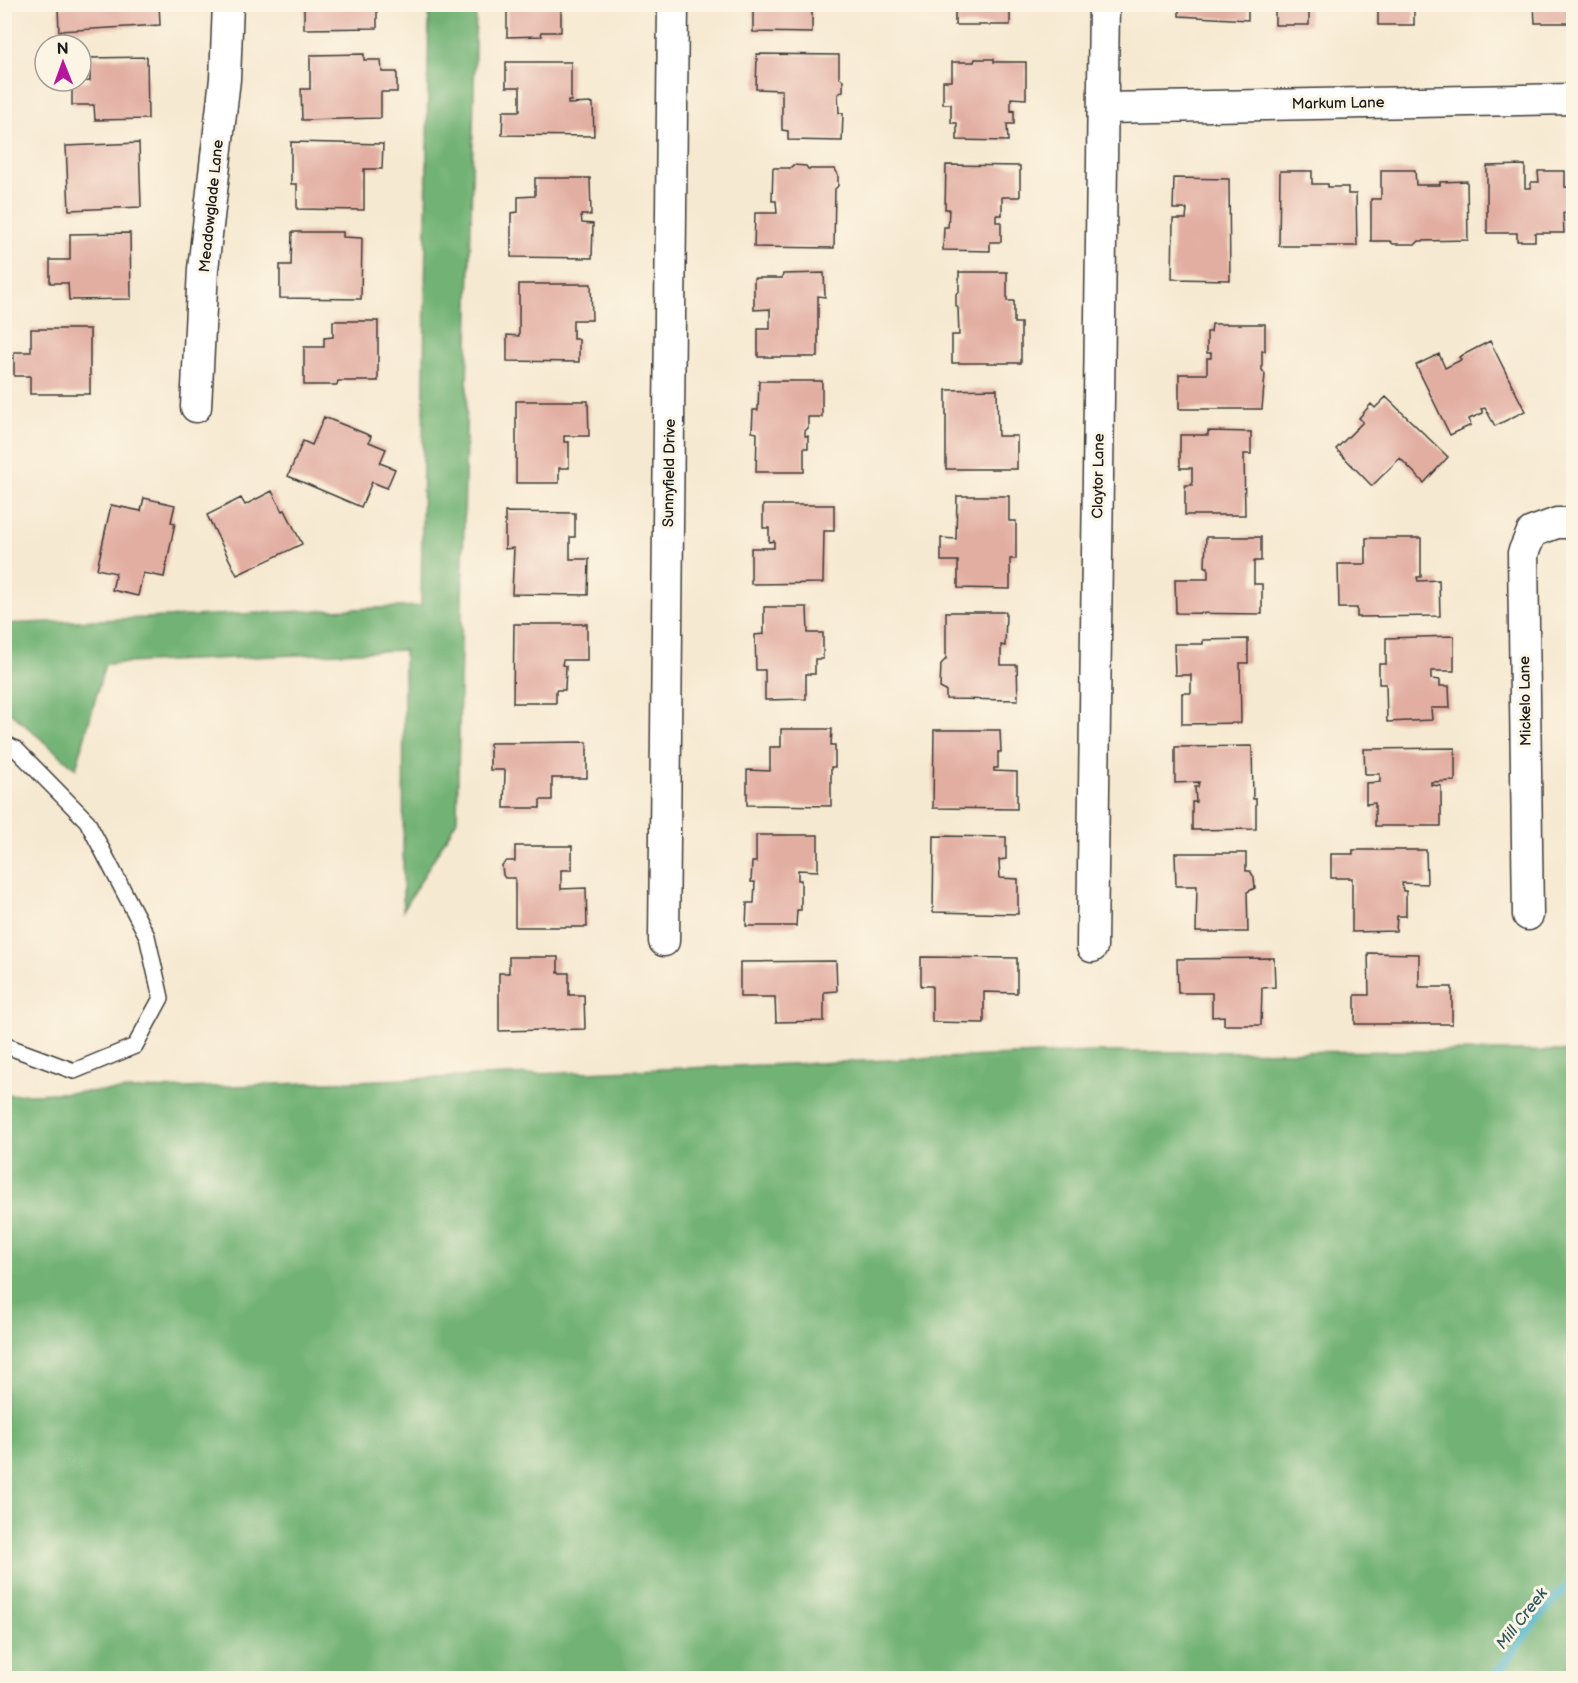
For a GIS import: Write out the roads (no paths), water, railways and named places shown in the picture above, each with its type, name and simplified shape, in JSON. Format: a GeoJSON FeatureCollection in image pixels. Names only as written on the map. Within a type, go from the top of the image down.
{"type":"FeatureCollection","features":[{"type":"Feature","properties":{"kind":"street","name":"Meadowglade Lane"},"geometry":{"type":"LineString","coordinates":[[196,407],[203,268],[225,79],[228,4]]}},
{"type":"Feature","properties":{"kind":"street","name":"Sunnyfield Drive"},"geometry":{"type":"LineString","coordinates":[[664,941],[673,4]]}},
{"type":"Feature","properties":{"kind":"street","name":"Claytor Lane"},"geometry":{"type":"LineString","coordinates":[[1092,947],[1104,4]]}},
{"type":"Feature","properties":{"kind":"street","name":"Markum Lane"},"geometry":{"type":"LineString","coordinates":[[1103,108],[1574,99]]}},
{"type":"Feature","properties":{"kind":"street","name":"Mickelo Lane"},"geometry":{"type":"LineString","coordinates":[[1528,915],[1523,553],[1532,532],[1557,523],[1574,523]]}},
{"type":"Feature","properties":{"kind":"lane"},"geometry":{"type":"LineString","coordinates":[[4,743],[16,749],[87,821],[147,936],[160,998],[135,1046],[74,1071],[4,1045]]}},
{"type":"Feature","properties":{"kind":"waterway","name":"Mill Creek"},"geometry":{"type":"LineString","coordinates":[[1494,1678],[1535,1621],[1574,1578]]}}]}
